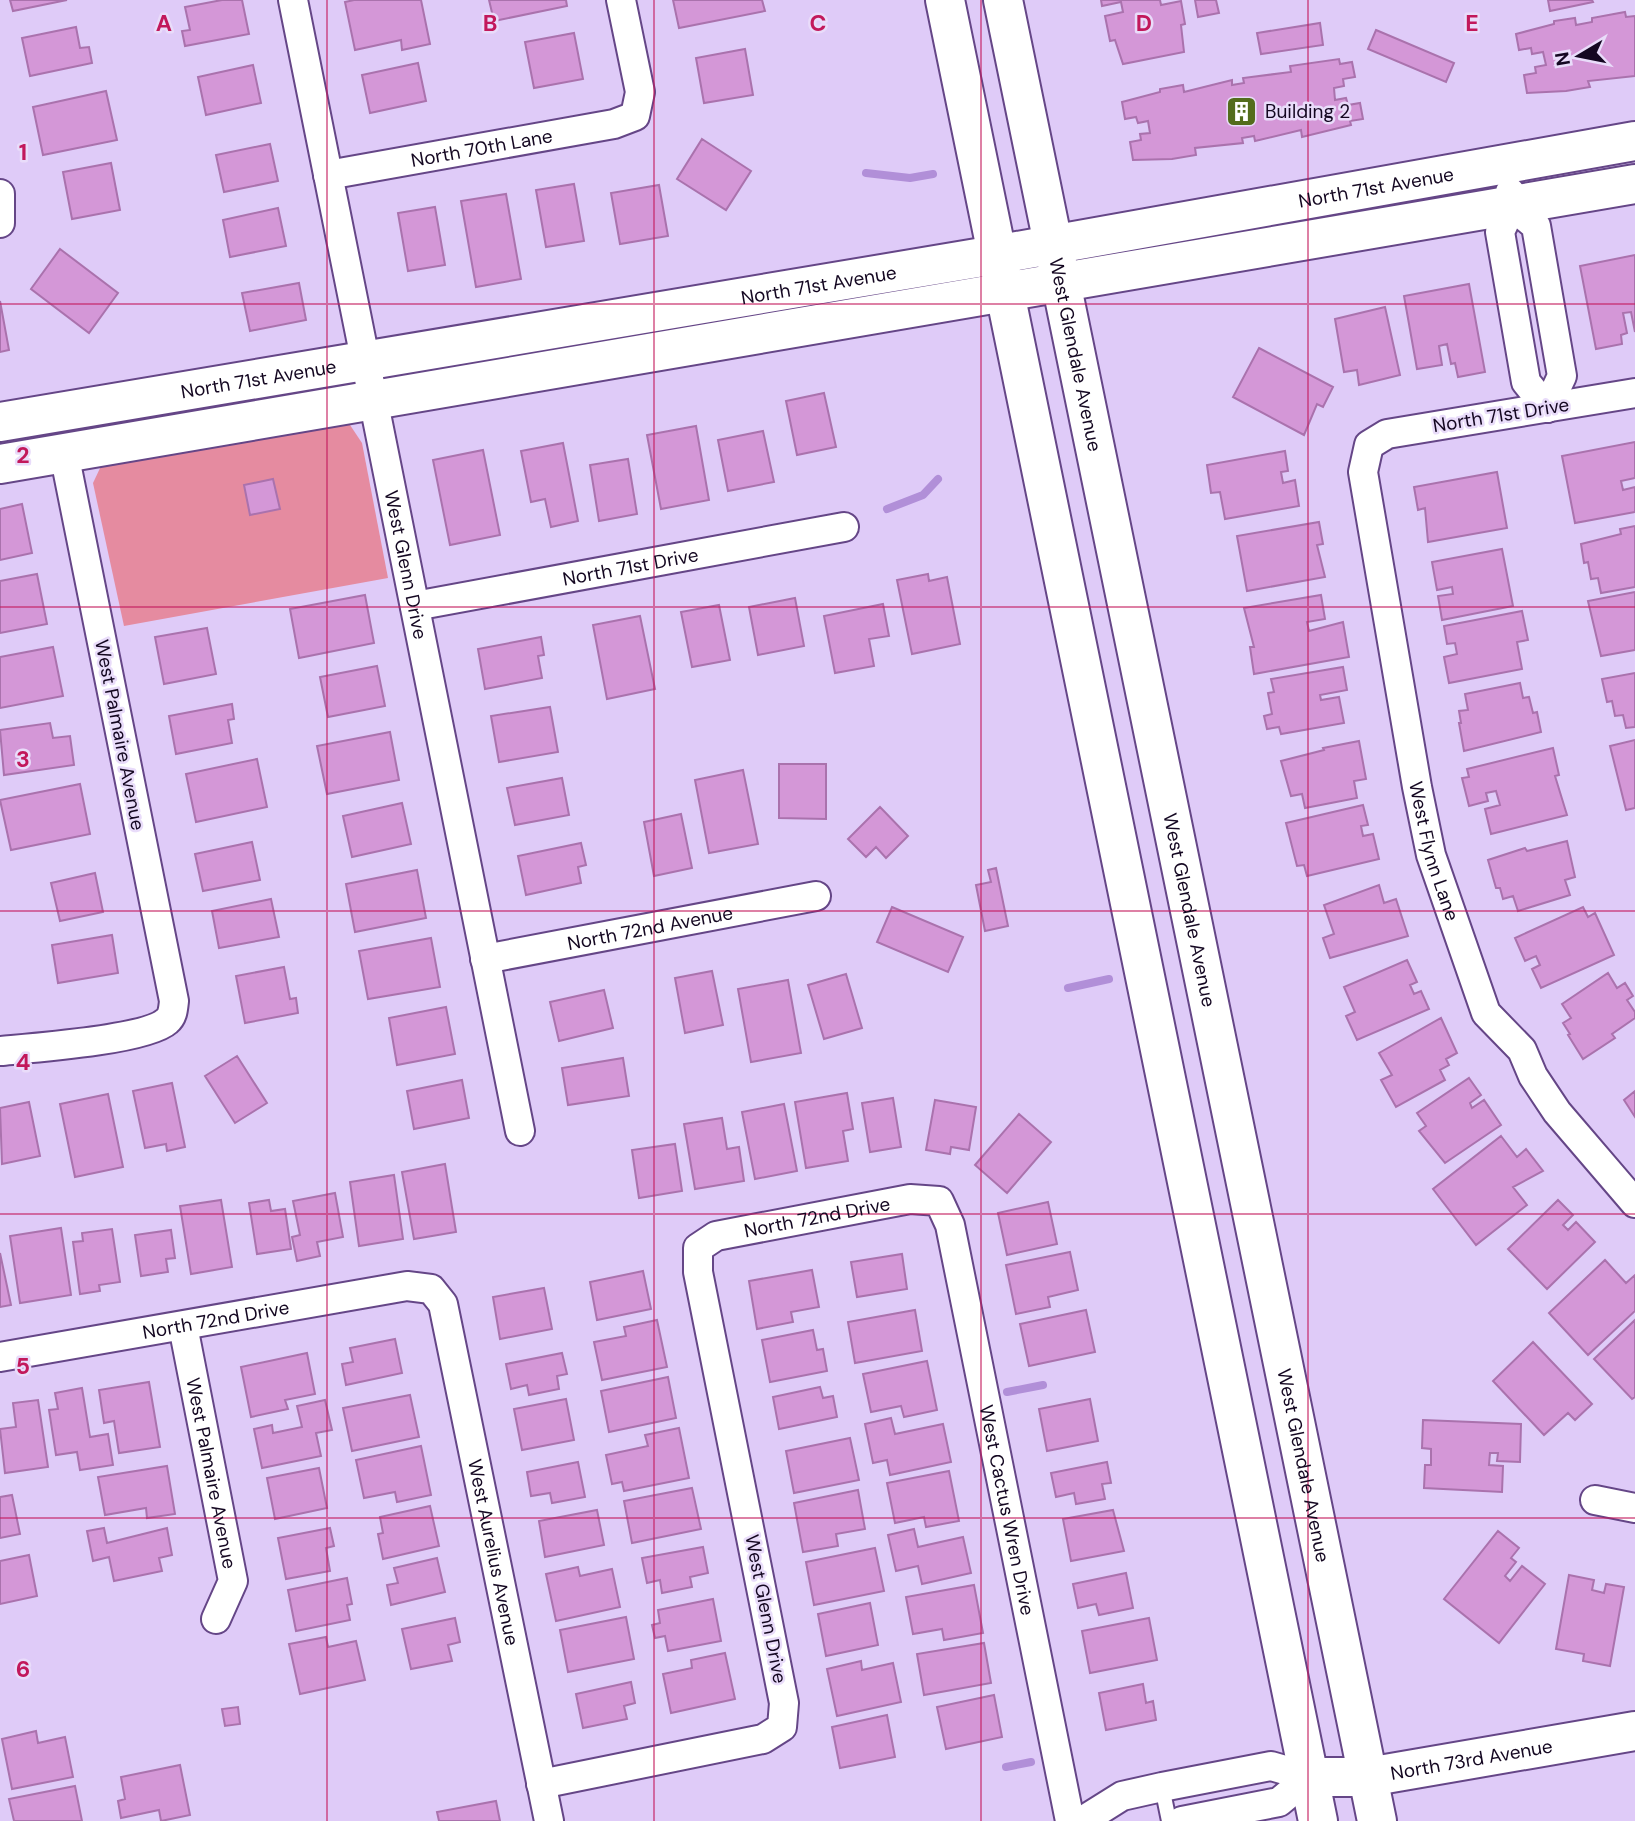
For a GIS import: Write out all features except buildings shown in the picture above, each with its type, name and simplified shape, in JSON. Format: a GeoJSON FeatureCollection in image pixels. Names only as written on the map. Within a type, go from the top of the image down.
{"type":"FeatureCollection","features":[{"type":"Feature","properties":{"kind":"main road"},"geometry":{"type":"LineString","coordinates":[[945,0],[995,255],[1318,1821]]}},
{"type":"Feature","properties":{"kind":"main road","name":"West Glendale Avenue"},"geometry":{"type":"LineString","coordinates":[[1003,0],[1377,1821]]}},
{"type":"Feature","properties":{"kind":"main road","name":"North 71st Avenue"},"geometry":{"type":"LineString","coordinates":[[0,422],[995,255],[1635,141]]}},
{"type":"Feature","properties":{"kind":"main road","name":"North 71st Avenue"},"geometry":{"type":"LineString","coordinates":[[0,464],[1635,184]]}},
{"type":"Feature","properties":{"kind":"main road","name":"North 73rd Avenue"},"geometry":{"type":"LineString","coordinates":[[1309,1777],[1368,1777],[1635,1731]]}},
{"type":"Feature","properties":{"kind":"street","name":"West Glenn Drive"},"geometry":{"type":"LineString","coordinates":[[293,0],[520,1131]]}},
{"type":"Feature","properties":{"kind":"street","name":"North 70th Lane"},"geometry":{"type":"LineString","coordinates":[[328,175],[614,124],[635,116],[640,92],[621,0]]}},
{"type":"Feature","properties":{"kind":"street"},"geometry":{"type":"LineString","coordinates":[[1506,164],[1512,206],[1535,226],[1562,376],[1547,408]]}},
{"type":"Feature","properties":{"kind":"street"},"geometry":{"type":"LineString","coordinates":[[0,194],[0,223]]}},
{"type":"Feature","properties":{"kind":"street","name":"North 71st Drive"},"geometry":{"type":"LineString","coordinates":[[1369,444],[1387,434],[1635,393]]}},
{"type":"Feature","properties":{"kind":"street","name":"West Flynn Lane"},"geometry":{"type":"LineString","coordinates":[[1369,444],[1363,472],[1417,788],[1431,855],[1486,1013],[1522,1050],[1533,1076],[1557,1112],[1635,1203]]}},
{"type":"Feature","properties":{"kind":"street","name":"West Palmaire Avenue"},"geometry":{"type":"LineString","coordinates":[[0,1051],[85,1042],[152,1029],[165,1024],[171,1017],[174,1001],[64,453]]}},
{"type":"Feature","properties":{"kind":"street","name":"North 71st Drive"},"geometry":{"type":"LineString","coordinates":[[415,606],[844,527]]}},
{"type":"Feature","properties":{"kind":"street","name":"North 72nd Avenue"},"geometry":{"type":"LineString","coordinates":[[485,959],[816,896]]}},
{"type":"Feature","properties":{"kind":"street","name":"North 72nd Drive"},"geometry":{"type":"LineString","coordinates":[[698,1248],[716,1236],[910,1199],[939,1201]]}},
{"type":"Feature","properties":{"kind":"street","name":"West Cactus Wren Drive"},"geometry":{"type":"LineString","coordinates":[[939,1201],[950,1225],[1070,1821]]}},
{"type":"Feature","properties":{"kind":"street","name":"West Glenn Drive"},"geometry":{"type":"LineString","coordinates":[[541,1784],[763,1739],[782,1727],[784,1703],[698,1272],[698,1248]]}},
{"type":"Feature","properties":{"kind":"street","name":"North 72nd Drive"},"geometry":{"type":"LineString","coordinates":[[0,1357],[407,1286],[431,1289]]}},
{"type":"Feature","properties":{"kind":"street","name":"West Aurelius Avenue"},"geometry":{"type":"LineString","coordinates":[[431,1289],[443,1304],[549,1821]]}},
{"type":"Feature","properties":{"kind":"street","name":"West Palmaire Avenue"},"geometry":{"type":"LineString","coordinates":[[183,1326],[233,1581],[216,1619]]}},
{"type":"Feature","properties":{"kind":"street"},"geometry":{"type":"LineString","coordinates":[[1595,1500],[1635,1508]]}},
{"type":"Feature","properties":{"kind":"street","name":"North 73rd Avenue"},"geometry":{"type":"LineString","coordinates":[[1082,1821],[1122,1796],[1162,1787],[1271,1766],[1309,1777]]}},
{"type":"Feature","properties":{"kind":"street"},"geometry":{"type":"LineString","coordinates":[[1182,1821],[1279,1802],[1309,1777]]}},
{"type":"Feature","properties":{"kind":"lane"},"geometry":{"type":"LineString","coordinates":[[1162,1787],[1169,1821]]}},
{"type":"Feature","properties":{"kind":"shaded area"},"geometry":{"type":"Polygon","coordinates":[[[339,422],[350,425],[362,443],[388,578],[124,626],[93,483],[102,464],[339,422]]]}},
{"type":"Feature","properties":{"kind":"waterway"},"geometry":{"type":"LineString","coordinates":[[866,173],[910,178],[933,174]]}},
{"type":"Feature","properties":{"kind":"waterway"},"geometry":{"type":"LineString","coordinates":[[887,509],[923,495],[938,479]]}},
{"type":"Feature","properties":{"kind":"waterway"},"geometry":{"type":"LineString","coordinates":[[1068,988],[1109,979]]}},
{"type":"Feature","properties":{"kind":"waterway"},"geometry":{"type":"LineString","coordinates":[[1007,1392],[1043,1385]]}},
{"type":"Feature","properties":{"kind":"waterway"},"geometry":{"type":"LineString","coordinates":[[1006,1767],[1031,1762]]}},
{"type":"Feature","properties":{"kind":"place","name":"Building 2"},"geometry":{"type":"Point","coordinates":[1242,111]}}]}
